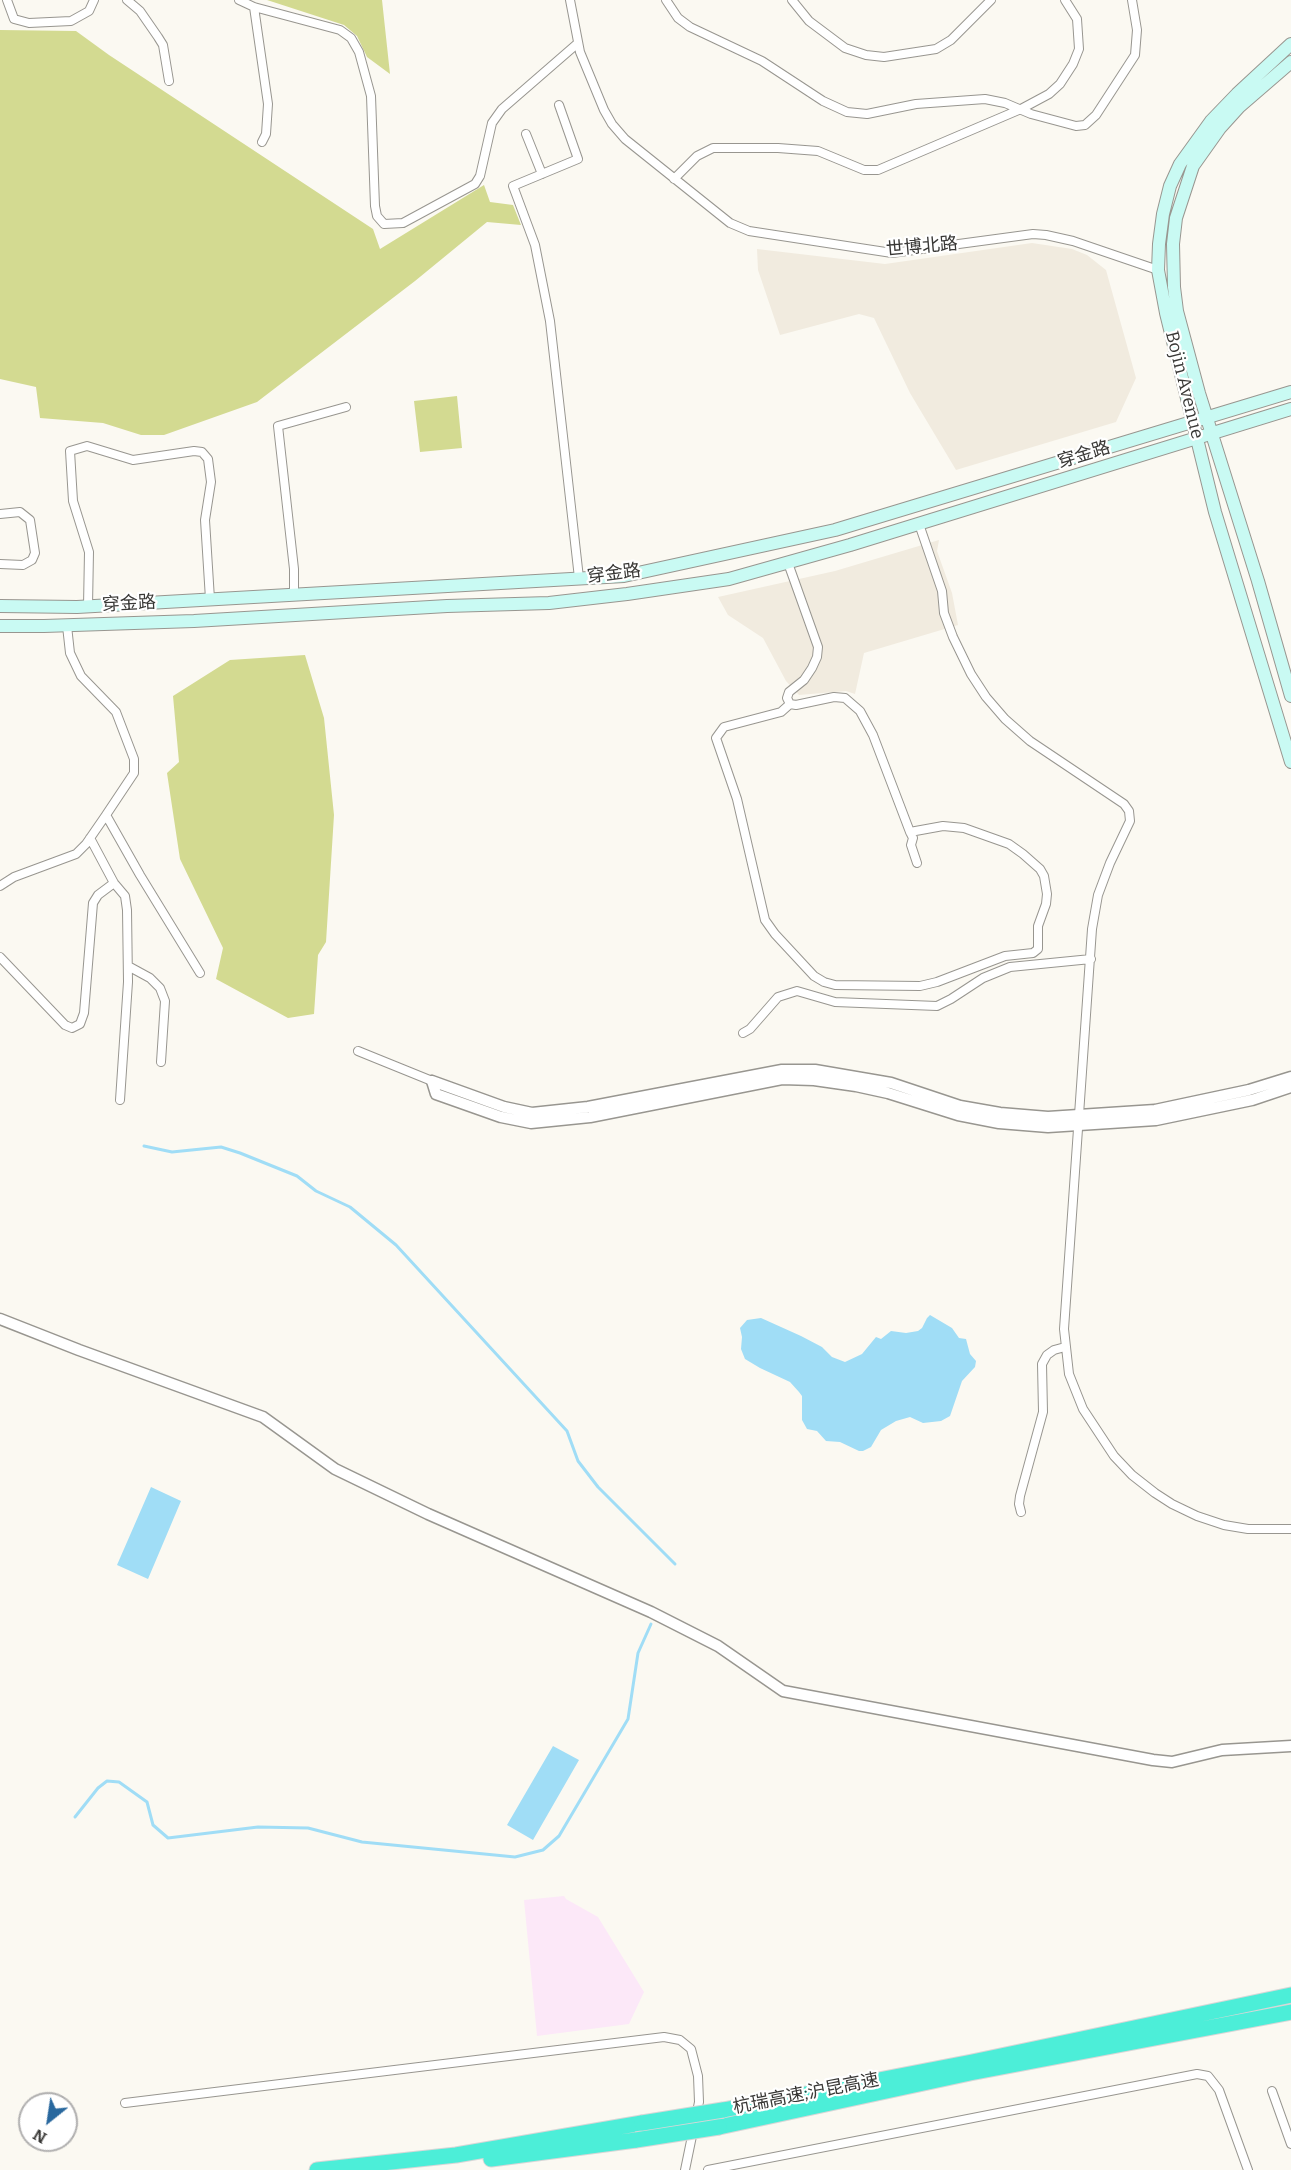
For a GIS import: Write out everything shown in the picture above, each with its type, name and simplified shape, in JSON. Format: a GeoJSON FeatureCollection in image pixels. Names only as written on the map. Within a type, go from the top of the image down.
{"type":"FeatureCollection","features":[{"type":"Feature","properties":{"kind":"highway","name":"杭瑞高速;沪昆高速"},"geometry":{"type":"LineString","coordinates":[[317,2170],[456,2155],[723,2110],[972,2062],[1291,1995]]}},
{"type":"Feature","properties":{"kind":"highway","name":"杭瑞高速;沪昆高速"},"geometry":{"type":"LineString","coordinates":[[399,2170],[720,2127],[969,2073],[1291,2012]]}},
{"type":"Feature","properties":{"kind":"main road","name":"Bojin Avenue"},"geometry":{"type":"LineString","coordinates":[[1291,44],[1211,121],[1180,164],[1170,186],[1163,214],[1158,270],[1166,313],[1215,512],[1291,762]]}},
{"type":"Feature","properties":{"kind":"main road","name":"Bojin Avenue"},"geometry":{"type":"LineString","coordinates":[[1291,62],[1239,107],[1193,166],[1176,218],[1173,244],[1175,299],[1199,393],[1258,581],[1291,696]]}},
{"type":"Feature","properties":{"kind":"main road","name":"穿金路"},"geometry":{"type":"LineString","coordinates":[[0,606],[88,606],[624,576],[835,530],[1291,392]]}},
{"type":"Feature","properties":{"kind":"main road","name":"穿金路"},"geometry":{"type":"LineString","coordinates":[[0,626],[194,621],[549,603],[729,579],[919,524],[1291,409]]}},
{"type":"Feature","properties":{"kind":"street"},"geometry":{"type":"LineString","coordinates":[[7,0],[14,19],[29,23],[71,21],[89,11],[94,0]]}},
{"type":"Feature","properties":{"kind":"street"},"geometry":{"type":"LineString","coordinates":[[127,0],[140,11],[163,45],[169,81]]}},
{"type":"Feature","properties":{"kind":"street"},"geometry":{"type":"LineString","coordinates":[[239,0],[255,7],[340,30],[351,38],[359,52],[371,96],[377,216],[384,224],[391,225],[403,223],[475,184],[480,176],[492,123],[502,109],[578,43]]}},
{"type":"Feature","properties":{"kind":"street","name":"世博北路"},"geometry":{"type":"LineString","coordinates":[[570,0],[578,43],[604,110],[612,124],[625,139],[729,224],[749,231],[892,253],[1033,234],[1046,235],[1073,241],[1158,270]]}},
{"type":"Feature","properties":{"kind":"street"},"geometry":{"type":"LineString","coordinates":[[666,0],[678,18],[690,27],[762,61],[823,101],[847,112],[867,114],[916,104],[984,99],[1005,103],[1031,114],[1076,126],[1086,125],[1096,115],[1135,55],[1137,30],[1132,0]]}},
{"type":"Feature","properties":{"kind":"street"},"geometry":{"type":"LineString","coordinates":[[792,0],[809,21],[845,48],[866,55],[884,57],[936,50],[951,40],[991,0]]}},
{"type":"Feature","properties":{"kind":"street"},"geometry":{"type":"LineString","coordinates":[[674,179],[697,156],[712,148],[778,148],[818,151],[864,170],[878,170],[1021,109],[1049,94],[1060,84],[1079,50],[1077,19],[1065,0]]}},
{"type":"Feature","properties":{"kind":"street"},"geometry":{"type":"LineString","coordinates":[[255,7],[268,104],[266,134],[262,142]]}},
{"type":"Feature","properties":{"kind":"street"},"geometry":{"type":"LineString","coordinates":[[559,105],[578,159],[513,186],[536,245],[550,321],[579,579]]}},
{"type":"Feature","properties":{"kind":"street"},"geometry":{"type":"LineString","coordinates":[[526,134],[542,174]]}},
{"type":"Feature","properties":{"kind":"street"},"geometry":{"type":"LineString","coordinates":[[294,595],[294,568],[278,426],[346,407]]}},
{"type":"Feature","properties":{"kind":"street"},"geometry":{"type":"LineString","coordinates":[[88,606],[88,552],[74,501],[70,452],[87,446],[133,460],[194,451],[202,452],[208,459],[211,482],[205,520],[210,599]]}},
{"type":"Feature","properties":{"kind":"street"},"geometry":{"type":"LineString","coordinates":[[0,514],[20,512],[30,520],[35,553],[32,560],[23,565],[0,564]]}},
{"type":"Feature","properties":{"kind":"street"},"geometry":{"type":"LineString","coordinates":[[919,524],[942,591],[944,613],[953,637],[971,674],[986,697],[1005,719],[1030,741],[1124,804],[1129,811],[1130,821],[1127,831],[1110,863],[1098,896],[1092,929],[1065,1302],[1065,1347],[1069,1374],[1083,1409],[1114,1456],[1132,1475],[1172,1504],[1224,1525],[1248,1529],[1291,1529]]}},
{"type":"Feature","properties":{"kind":"street"},"geometry":{"type":"LineString","coordinates":[[788,563],[818,647],[812,668],[804,680],[789,692],[787,698],[790,704]]}},
{"type":"Feature","properties":{"kind":"street"},"geometry":{"type":"LineString","coordinates":[[0,886],[14,877],[76,854],[90,838],[134,773],[134,759],[116,712],[81,676],[70,653],[67,626]]}},
{"type":"Feature","properties":{"kind":"street"},"geometry":{"type":"LineString","coordinates":[[790,704],[796,705],[834,697],[845,698],[860,711],[873,735],[913,838],[911,845],[917,863]]}},
{"type":"Feature","properties":{"kind":"street"},"geometry":{"type":"LineString","coordinates":[[790,704],[781,712],[724,727],[716,738],[737,799],[765,920],[814,976],[835,985],[920,986],[937,982],[1005,956],[1033,953],[1038,949],[1038,926],[1047,894],[1044,876],[1040,869],[1009,844],[964,828],[944,826],[910,832]]}},
{"type":"Feature","properties":{"kind":"street"},"geometry":{"type":"LineString","coordinates":[[106,815],[200,973]]}},
{"type":"Feature","properties":{"kind":"street"},"geometry":{"type":"LineString","coordinates":[[90,838],[114,883],[125,896],[126,903],[128,966],[120,1100]]}},
{"type":"Feature","properties":{"kind":"street"},"geometry":{"type":"LineString","coordinates":[[0,957],[65,1025],[72,1028],[80,1024],[84,1013],[93,903],[98,895],[114,883]]}},
{"type":"Feature","properties":{"kind":"street"},"geometry":{"type":"LineString","coordinates":[[743,1033],[750,1029],[778,997],[797,991],[835,1002],[938,1006],[983,978],[1010,967],[1091,959]]}},
{"type":"Feature","properties":{"kind":"street"},"geometry":{"type":"LineString","coordinates":[[128,966],[150,978],[160,988],[165,1001],[161,1062]]}},
{"type":"Feature","properties":{"kind":"street"},"geometry":{"type":"LineString","coordinates":[[358,1051],[504,1107],[532,1113],[588,1107],[782,1070],[815,1070],[891,1083],[960,1106],[1000,1113],[1079,1120],[1156,1120],[1252,1100],[1291,1087]]}},
{"type":"Feature","properties":{"kind":"street"},"geometry":{"type":"LineString","coordinates":[[1079,1120],[1155,1110],[1249,1090],[1291,1077]]}},
{"type":"Feature","properties":{"kind":"street"},"geometry":{"type":"LineString","coordinates":[[0,1319],[263,1417],[335,1469],[428,1514],[655,1614],[718,1646],[783,1691],[1153,1760],[1172,1762],[1222,1750],[1291,1746]]}},
{"type":"Feature","properties":{"kind":"street"},"geometry":{"type":"LineString","coordinates":[[1021,1512],[1020,1496],[1043,1412],[1042,1364],[1047,1355],[1065,1347]]}},
{"type":"Feature","properties":{"kind":"street"},"geometry":{"type":"LineString","coordinates":[[125,2103],[664,2037],[680,2040],[691,2049],[699,2076],[699,2102],[685,2170]]}},
{"type":"Feature","properties":{"kind":"street"},"geometry":{"type":"LineString","coordinates":[[708,2170],[1197,2074],[1208,2076],[1215,2082],[1248,2170]]}},
{"type":"Feature","properties":{"kind":"street"},"geometry":{"type":"LineString","coordinates":[[1272,2091],[1290,2139]]}},
{"type":"Feature","properties":{"kind":"shaded area"},"geometry":{"type":"Polygon","coordinates":[[[1032,243],[1072,249],[1087,255],[1106,270],[1136,378],[1116,422],[956,470],[910,393],[874,318],[859,314],[780,335],[758,270],[757,249],[885,264],[1032,243]]]}},
{"type":"Feature","properties":{"kind":"shaded area"},"geometry":{"type":"Polygon","coordinates":[[[939,540],[937,551],[952,593],[958,625],[864,653],[855,694],[846,691],[799,695],[786,681],[763,638],[728,615],[718,597],[835,571],[939,540]]]}},
{"type":"Feature","properties":{"kind":"shaded area"},"geometry":{"type":"Polygon","coordinates":[[[564,1896],[598,1917],[644,1992],[629,2024],[537,2036],[524,1900],[564,1896]]]}},
{"type":"Feature","properties":{"kind":"green space"},"geometry":{"type":"Polygon","coordinates":[[[267,0],[382,0],[390,74],[367,57],[357,36],[344,25],[267,0]]]}},
{"type":"Feature","properties":{"kind":"green space"},"geometry":{"type":"Polygon","coordinates":[[[0,30],[76,31],[373,229],[380,249],[484,185],[490,202],[513,205],[521,225],[487,222],[415,281],[257,402],[164,435],[141,435],[103,423],[40,418],[36,387],[0,379],[0,30]]]}},
{"type":"Feature","properties":{"kind":"green space"},"geometry":{"type":"Polygon","coordinates":[[[457,396],[462,448],[420,452],[414,401],[457,396]]]}},
{"type":"Feature","properties":{"kind":"green space"},"geometry":{"type":"Polygon","coordinates":[[[305,655],[324,718],[334,815],[326,942],[318,955],[314,1014],[288,1018],[216,979],[223,948],[180,859],[167,773],[179,762],[173,696],[230,660],[305,655]]]}},
{"type":"Feature","properties":{"kind":"water"},"geometry":{"type":"Polygon","coordinates":[[[930,1315],[952,1328],[959,1338],[966,1339],[970,1354],[976,1361],[975,1367],[962,1381],[950,1416],[941,1421],[923,1423],[910,1417],[896,1421],[881,1430],[871,1447],[863,1451],[840,1442],[826,1441],[817,1431],[807,1429],[802,1420],[802,1396],[799,1392],[790,1382],[745,1359],[741,1349],[740,1328],[747,1320],[761,1318],[822,1347],[832,1357],[845,1362],[862,1354],[876,1337],[881,1339],[891,1331],[906,1333],[918,1331],[930,1315]]]}},
{"type":"Feature","properties":{"kind":"water"},"geometry":{"type":"Polygon","coordinates":[[[151,1487],[181,1501],[148,1579],[117,1565],[151,1487]]]}},
{"type":"Feature","properties":{"kind":"water"},"geometry":{"type":"Polygon","coordinates":[[[553,1746],[579,1760],[533,1840],[507,1825],[553,1746]]]}},
{"type":"Feature","properties":{"kind":"waterway"},"geometry":{"type":"LineString","coordinates":[[144,1146],[172,1152],[221,1147],[297,1176],[316,1191],[350,1207],[396,1245],[567,1431],[578,1461],[598,1487],[675,1564]]}},
{"type":"Feature","properties":{"kind":"waterway"},"geometry":{"type":"LineString","coordinates":[[75,1817],[98,1788],[107,1781],[119,1782],[147,1802],[153,1825],[168,1838],[258,1827],[308,1828],[362,1842],[515,1857],[543,1850],[559,1836],[628,1719],[638,1653],[651,1624]]}}]}
